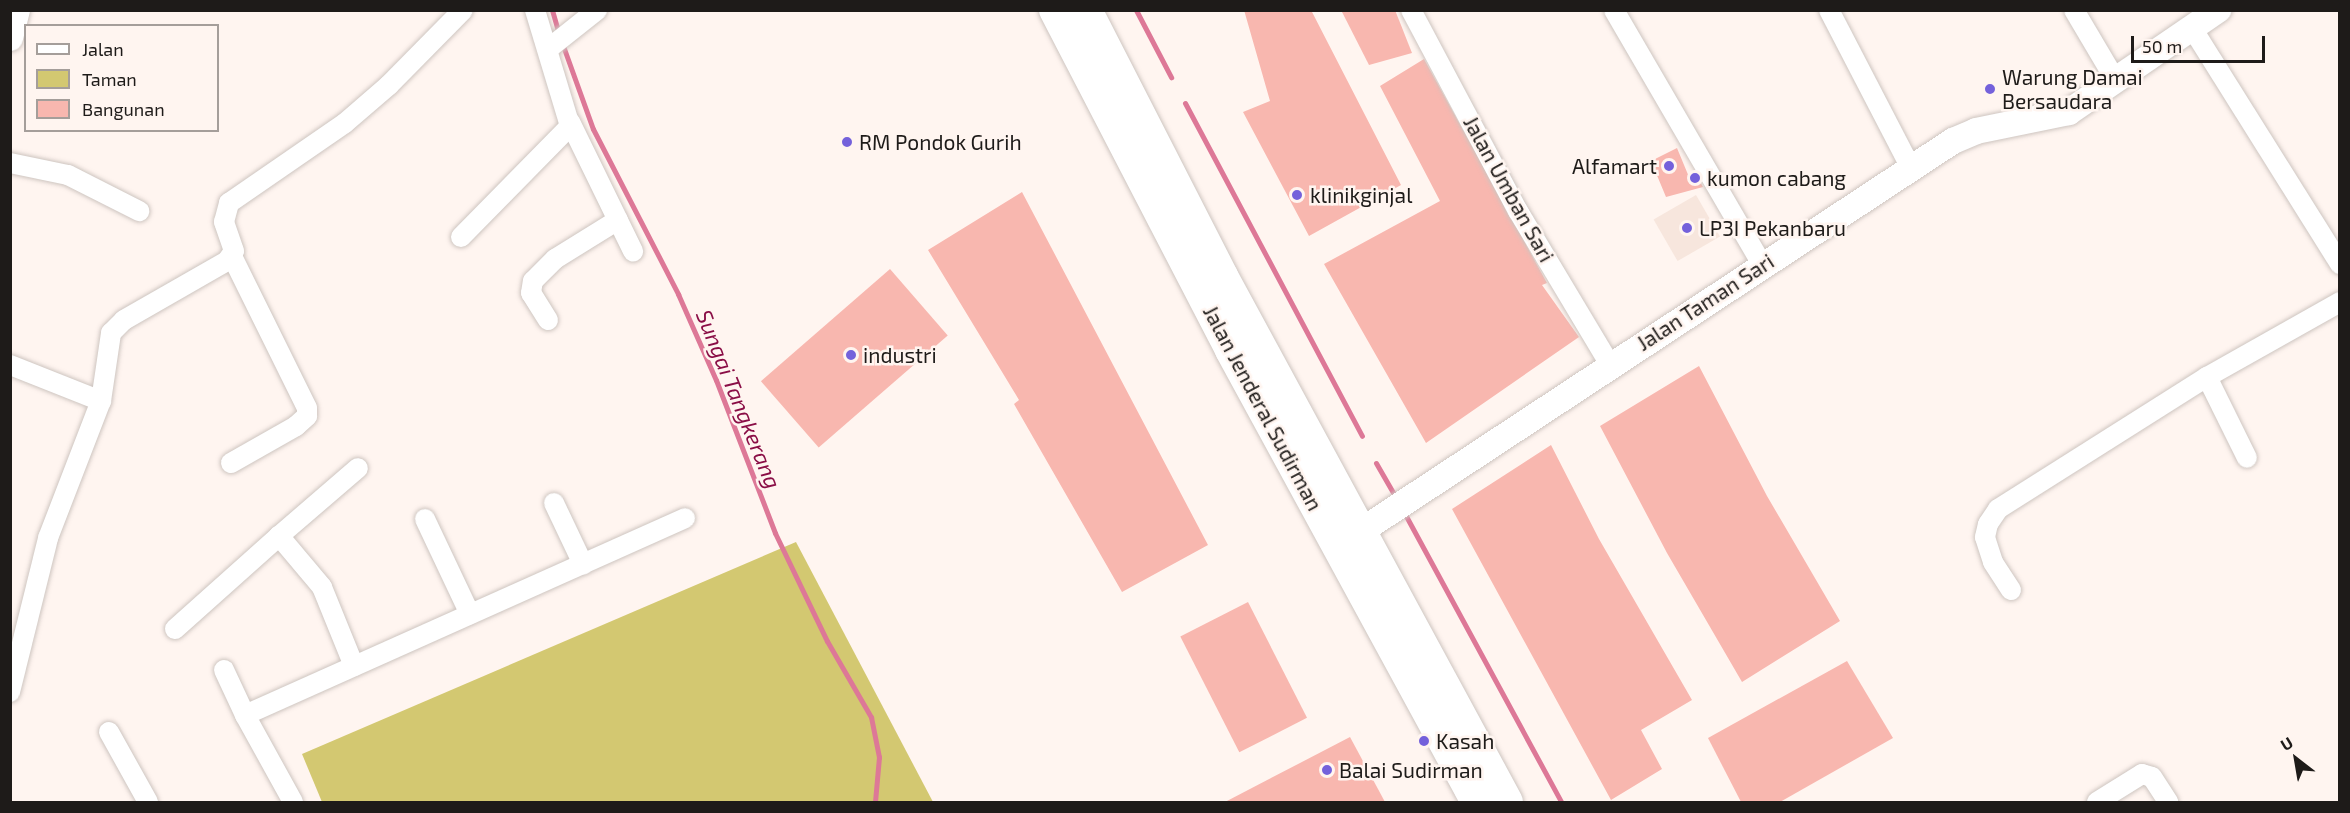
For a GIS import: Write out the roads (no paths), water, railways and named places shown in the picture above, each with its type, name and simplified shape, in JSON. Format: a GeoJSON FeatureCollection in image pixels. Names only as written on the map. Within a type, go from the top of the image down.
{"type":"FeatureCollection","features":[{"type":"Feature","properties":{"kind":"main road","name":"Jalan Jenderal Sudirman"},"geometry":{"type":"LineString","coordinates":[[1054,10],[1231,350],[1477,802]]}},
{"type":"Feature","properties":{"kind":"main road","name":"Jalan Jenderal Sudirman"},"geometry":{"type":"LineString","coordinates":[[1086,10],[1153,147],[1358,533],[1507,802]]}},
{"type":"Feature","properties":{"kind":"street"},"geometry":{"type":"LineString","coordinates":[[10,38],[17,10]]}},
{"type":"Feature","properties":{"kind":"street"},"geometry":{"type":"LineString","coordinates":[[231,463],[296,426],[307,416],[308,408],[232,256],[234,247],[223,216],[229,203],[345,123],[389,85],[463,10]]}},
{"type":"Feature","properties":{"kind":"street"},"geometry":{"type":"LineString","coordinates":[[535,10],[570,122],[633,251]]}},
{"type":"Feature","properties":{"kind":"street"},"geometry":{"type":"LineString","coordinates":[[548,49],[597,10]]}},
{"type":"Feature","properties":{"kind":"street","name":"Jalan Umban Sari"},"geometry":{"type":"LineString","coordinates":[[1411,10],[1518,211],[1610,365]]}},
{"type":"Feature","properties":{"kind":"street"},"geometry":{"type":"LineString","coordinates":[[1614,10],[1762,264]]}},
{"type":"Feature","properties":{"kind":"street"},"geometry":{"type":"LineString","coordinates":[[1828,10],[1911,168]]}},
{"type":"Feature","properties":{"kind":"street"},"geometry":{"type":"LineString","coordinates":[[2074,10],[2116,81]]}},
{"type":"Feature","properties":{"kind":"street","name":"Jalan Taman Sari"},"geometry":{"type":"LineString","coordinates":[[1358,533],[1762,264],[1911,168],[1976,131],[2069,112],[2218,10]]}},
{"type":"Feature","properties":{"kind":"street"},"geometry":{"type":"LineString","coordinates":[[2192,28],[2340,264]]}},
{"type":"Feature","properties":{"kind":"street"},"geometry":{"type":"LineString","coordinates":[[461,237],[568,130],[570,122]]}},
{"type":"Feature","properties":{"kind":"street"},"geometry":{"type":"LineString","coordinates":[[10,163],[68,175],[139,211]]}},
{"type":"Feature","properties":{"kind":"street"},"geometry":{"type":"LineString","coordinates":[[548,320],[531,293],[533,281],[555,259],[618,220]]}},
{"type":"Feature","properties":{"kind":"street"},"geometry":{"type":"LineString","coordinates":[[10,692],[48,538],[101,401],[108,339],[117,325],[232,256]]}},
{"type":"Feature","properties":{"kind":"street"},"geometry":{"type":"LineString","coordinates":[[2011,590],[1993,562],[1985,537],[1988,524],[1998,509],[2207,377],[2340,302]]}},
{"type":"Feature","properties":{"kind":"street"},"geometry":{"type":"LineString","coordinates":[[10,365],[101,401]]}},
{"type":"Feature","properties":{"kind":"street"},"geometry":{"type":"LineString","coordinates":[[2207,377],[2247,458]]}},
{"type":"Feature","properties":{"kind":"street"},"geometry":{"type":"LineString","coordinates":[[175,629],[358,468]]}},
{"type":"Feature","properties":{"kind":"street"},"geometry":{"type":"LineString","coordinates":[[554,503],[583,564]]}},
{"type":"Feature","properties":{"kind":"street"},"geometry":{"type":"LineString","coordinates":[[245,715],[685,518]]}},
{"type":"Feature","properties":{"kind":"street"},"geometry":{"type":"LineString","coordinates":[[425,519],[470,614]]}},
{"type":"Feature","properties":{"kind":"street"},"geometry":{"type":"LineString","coordinates":[[279,536],[322,588],[354,666]]}},
{"type":"Feature","properties":{"kind":"street"},"geometry":{"type":"LineString","coordinates":[[224,670],[245,715],[293,802]]}},
{"type":"Feature","properties":{"kind":"street"},"geometry":{"type":"LineString","coordinates":[[109,732],[148,802]]}},
{"type":"Feature","properties":{"kind":"street"},"geometry":{"type":"LineString","coordinates":[[2097,802],[2142,774],[2152,777],[2168,802]]}},
{"type":"Feature","properties":{"kind":"waterway","name":"Sungai Tangkerang"},"geometry":{"type":"LineString","coordinates":[[552,10],[559,34]]}},
{"type":"Feature","properties":{"kind":"waterway"},"geometry":{"type":"LineString","coordinates":[[1136,10],[1171,77]]}},
{"type":"Feature","properties":{"kind":"waterway","name":"Sungai Tangkerang"},"geometry":{"type":"LineString","coordinates":[[562,43],[593,129],[678,294],[716,380],[775,533],[827,641],[871,717],[879,757],[875,802]]}},
{"type":"Feature","properties":{"kind":"waterway"},"geometry":{"type":"LineString","coordinates":[[1185,103],[1362,436]]}},
{"type":"Feature","properties":{"kind":"waterway"},"geometry":{"type":"LineString","coordinates":[[1376,463],[1394,494]]}},
{"type":"Feature","properties":{"kind":"waterway"},"geometry":{"type":"LineString","coordinates":[[1406,516],[1561,802]]}},
{"type":"Feature","properties":{"kind":"place","name":"Warung Damai Bersaudara"},"geometry":{"type":"Point","coordinates":[1990,89]}},
{"type":"Feature","properties":{"kind":"place","name":"RM Pondok Gurih"},"geometry":{"type":"Point","coordinates":[847,142]}},
{"type":"Feature","properties":{"kind":"place","name":"Alfamart"},"geometry":{"type":"Point","coordinates":[1669,166]}},
{"type":"Feature","properties":{"kind":"place","name":"kumon cabang"},"geometry":{"type":"Point","coordinates":[1695,178]}},
{"type":"Feature","properties":{"kind":"place","name":"klinikginjal"},"geometry":{"type":"Point","coordinates":[1297,195]}},
{"type":"Feature","properties":{"kind":"place","name":"LP3I Pekanbaru"},"geometry":{"type":"Point","coordinates":[1687,228]}},
{"type":"Feature","properties":{"kind":"place","name":"industri"},"geometry":{"type":"Point","coordinates":[851,355]}},
{"type":"Feature","properties":{"kind":"place","name":"Kasah"},"geometry":{"type":"Point","coordinates":[1424,741]}},
{"type":"Feature","properties":{"kind":"place","name":"Balai Sudirman"},"geometry":{"type":"Point","coordinates":[1327,770]}}]}
